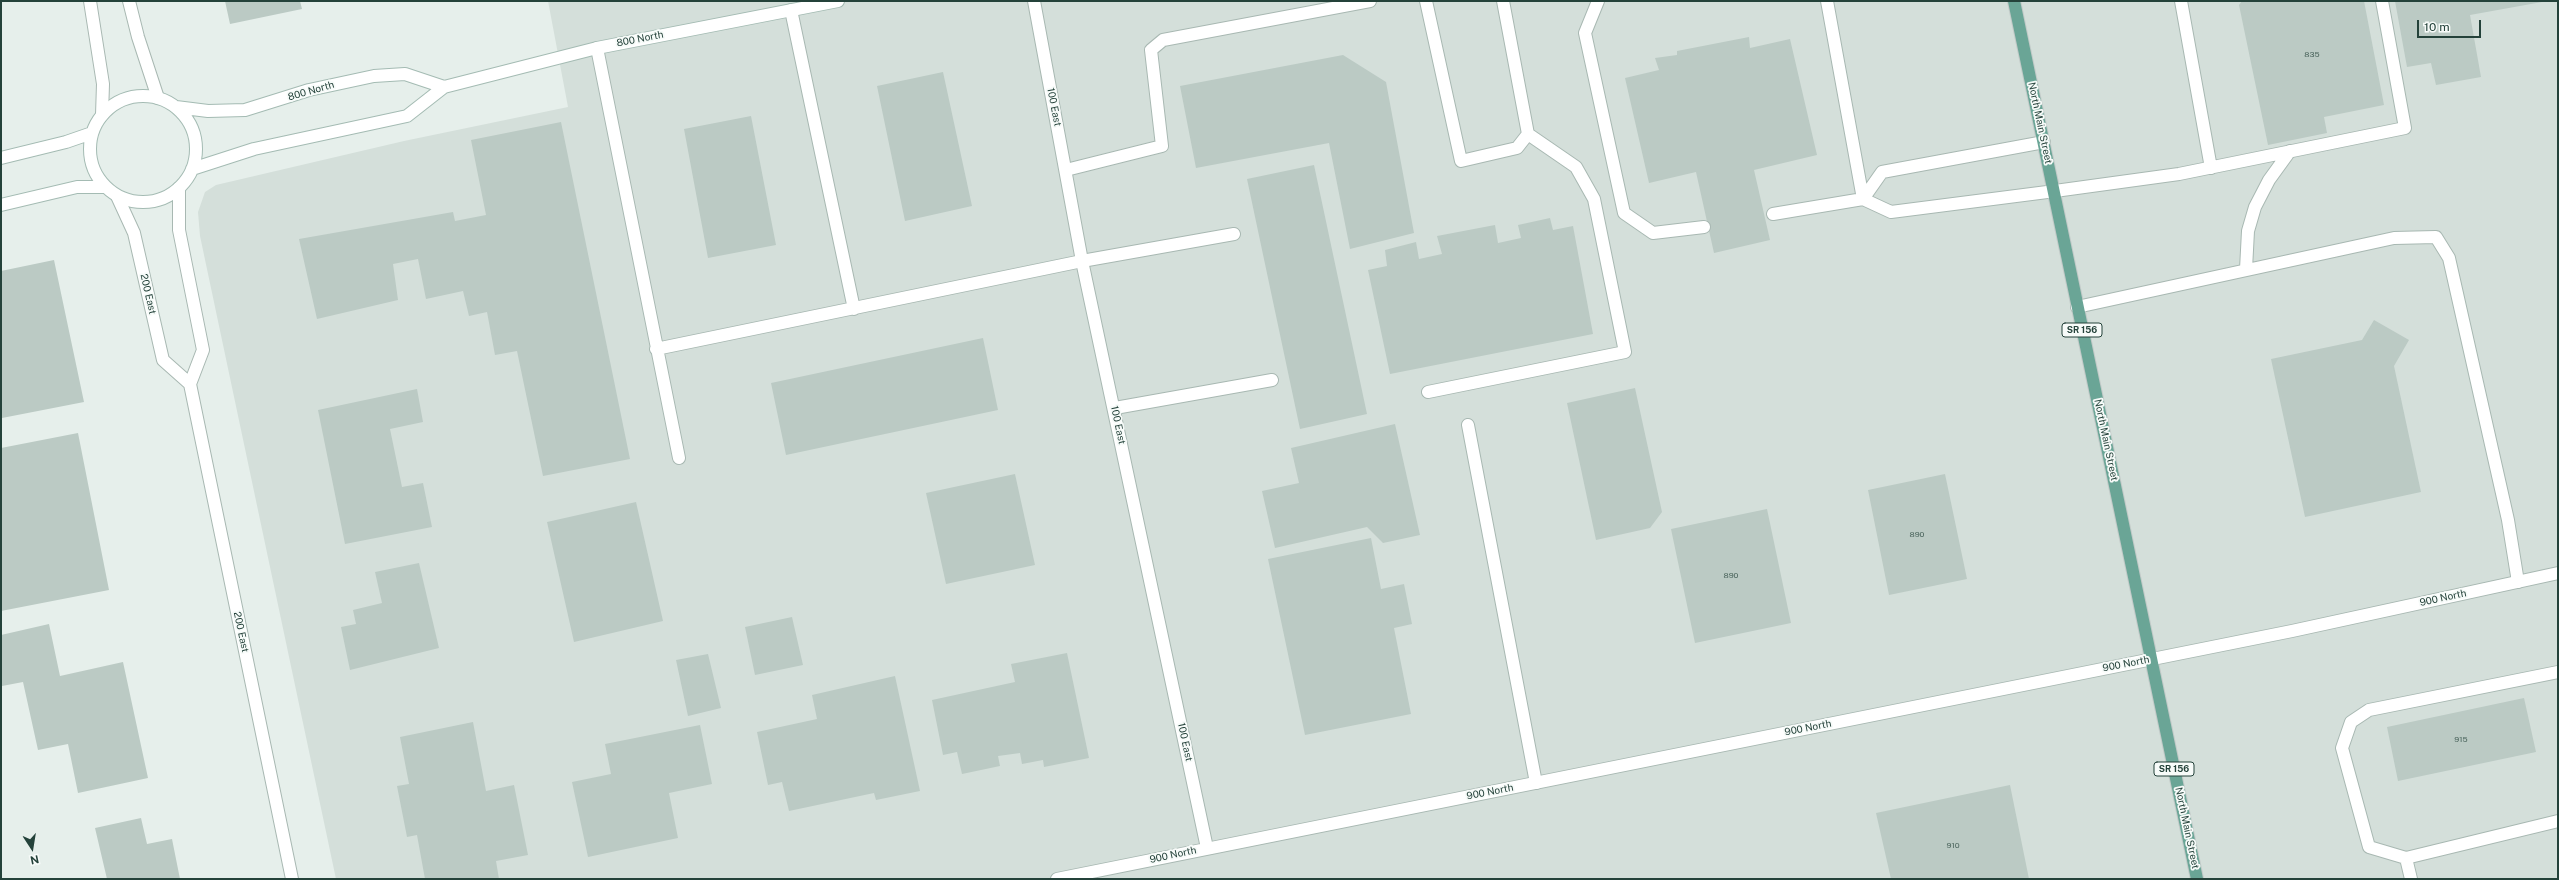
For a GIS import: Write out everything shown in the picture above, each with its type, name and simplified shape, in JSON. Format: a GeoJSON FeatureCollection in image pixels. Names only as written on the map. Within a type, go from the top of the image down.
{"type":"FeatureCollection","features":[{"type":"Feature","properties":{"kind":"main road","name":"North Main Street"},"geometry":{"type":"LineString","coordinates":[[2014,1],[2055,191],[2077,308],[2152,659],[2197,879]]}},
{"type":"Feature","properties":{"kind":"street"},"geometry":{"type":"LineString","coordinates":[[90,1],[104,84],[102,115]]}},
{"type":"Feature","properties":{"kind":"street"},"geometry":{"type":"LineString","coordinates":[[129,1],[138,37],[158,98]]}},
{"type":"Feature","properties":{"kind":"street","name":"800 North"},"geometry":{"type":"LineString","coordinates":[[192,169],[254,149],[407,116],[444,87],[597,48],[838,1]]}},
{"type":"Feature","properties":{"kind":"street","name":"100 East"},"geometry":{"type":"LineString","coordinates":[[1034,1],[1082,261],[1115,408],[1207,848]]}},
{"type":"Feature","properties":{"kind":"street"},"geometry":{"type":"LineString","coordinates":[[1066,170],[1162,146],[1151,50],[1163,40],[1370,1]]}},
{"type":"Feature","properties":{"kind":"street"},"geometry":{"type":"LineString","coordinates":[[1426,1],[1461,161],[1517,148],[1528,134]]}},
{"type":"Feature","properties":{"kind":"street"},"geometry":{"type":"LineString","coordinates":[[1428,392],[1625,352],[1594,199],[1576,167],[1528,134],[1503,1]]}},
{"type":"Feature","properties":{"kind":"street"},"geometry":{"type":"LineString","coordinates":[[1598,1],[1585,32],[1624,213],[1653,233],[1704,227]]}},
{"type":"Feature","properties":{"kind":"street"},"geometry":{"type":"LineString","coordinates":[[1827,1],[1863,200]]}},
{"type":"Feature","properties":{"kind":"street"},"geometry":{"type":"LineString","coordinates":[[2181,1],[2211,168]]}},
{"type":"Feature","properties":{"kind":"street"},"geometry":{"type":"LineString","coordinates":[[1773,214],[1863,200],[1891,212],[2055,191],[2179,174],[2405,128],[2382,1]]}},
{"type":"Feature","properties":{"kind":"street"},"geometry":{"type":"LineString","coordinates":[[791,10],[854,309]]}},
{"type":"Feature","properties":{"kind":"street"},"geometry":{"type":"LineString","coordinates":[[597,48],[679,458]]}},
{"type":"Feature","properties":{"kind":"street","name":"800 North"},"geometry":{"type":"LineString","coordinates":[[176,107],[208,111],[245,110],[309,90],[374,76],[404,74],[444,87]]}},
{"type":"Feature","properties":{"kind":"street"},"geometry":{"type":"LineString","coordinates":[[143,96],[158,98],[176,107],[188,120],[194,135],[196,152],[192,169],[179,188],[165,197],[150,202],[133,201],[117,196],[104,186],[96,175],[90,161],[89,147],[92,133],[102,115],[113,104],[128,98],[143,96]]}},
{"type":"Feature","properties":{"kind":"street"},"geometry":{"type":"LineString","coordinates":[[1,158],[66,142],[92,133]]}},
{"type":"Feature","properties":{"kind":"street"},"geometry":{"type":"LineString","coordinates":[[1863,200],[1882,172],[2044,142]]}},
{"type":"Feature","properties":{"kind":"street"},"geometry":{"type":"LineString","coordinates":[[2246,269],[2248,232],[2255,207],[2269,180],[2290,152]]}},
{"type":"Feature","properties":{"kind":"street"},"geometry":{"type":"LineString","coordinates":[[1,205],[77,187],[104,186]]}},
{"type":"Feature","properties":{"kind":"street"},"geometry":{"type":"LineString","coordinates":[[179,188],[179,230],[203,350],[190,384]]}},
{"type":"Feature","properties":{"kind":"street","name":"200 East"},"geometry":{"type":"LineString","coordinates":[[117,196],[134,233],[163,360],[190,384],[292,879]]}},
{"type":"Feature","properties":{"kind":"street"},"geometry":{"type":"LineString","coordinates":[[656,349],[1082,261],[1234,234]]}},
{"type":"Feature","properties":{"kind":"street"},"geometry":{"type":"LineString","coordinates":[[2077,308],[2246,269],[2394,238],[2436,237],[2449,258],[2508,520],[2518,582]]}},
{"type":"Feature","properties":{"kind":"street"},"geometry":{"type":"LineString","coordinates":[[1115,408],[1272,380]]}},
{"type":"Feature","properties":{"kind":"street"},"geometry":{"type":"LineString","coordinates":[[1468,425],[1536,783]]}},
{"type":"Feature","properties":{"kind":"street","name":"900 North"},"geometry":{"type":"LineString","coordinates":[[1057,879],[1089,876],[1207,848],[2152,659],[2558,573]]}},
{"type":"Feature","properties":{"kind":"street"},"geometry":{"type":"LineString","coordinates":[[2558,672],[2369,710],[2351,722],[2342,748],[2370,847],[2406,858],[2558,821]]}},
{"type":"Feature","properties":{"kind":"street"},"geometry":{"type":"LineString","coordinates":[[2406,858],[2411,879]]}},
{"type":"Feature","properties":{"kind":"shaded area"},"geometry":{"type":"Polygon","coordinates":[[[548,1],[2558,1],[2558,879],[336,879],[200,236],[198,212],[205,192],[216,185],[404,141],[568,107],[548,1]]]}},
{"type":"Feature","properties":{"kind":"building"},"geometry":{"type":"Polygon","coordinates":[[[225,1],[300,1],[302,9],[230,24],[225,1]]]}},
{"type":"Feature","properties":{"kind":"building"},"geometry":{"type":"Polygon","coordinates":[[[2242,1],[2364,1],[2384,105],[2324,117],[2327,133],[2268,145],[2239,5],[2242,1]]]}},
{"type":"Feature","properties":{"kind":"building"},"geometry":{"type":"Polygon","coordinates":[[[2395,1],[2542,2],[2470,15],[2481,77],[2436,85],[2431,63],[2407,67],[2395,1]]]}},
{"type":"Feature","properties":{"kind":"building"},"geometry":{"type":"Polygon","coordinates":[[[1749,37],[1750,48],[1790,39],[1817,155],[1754,170],[1770,240],[1714,253],[1696,172],[1649,183],[1625,78],[1659,70],[1655,58],[1677,55],[1677,51],[1749,37]]]}},
{"type":"Feature","properties":{"kind":"building"},"geometry":{"type":"Polygon","coordinates":[[[1343,55],[1386,82],[1414,233],[1350,249],[1329,143],[1196,168],[1180,86],[1343,55]]]}},
{"type":"Feature","properties":{"kind":"building"},"geometry":{"type":"Polygon","coordinates":[[[943,72],[972,206],[905,221],[877,86],[943,72]]]}},
{"type":"Feature","properties":{"kind":"building"},"geometry":{"type":"Polygon","coordinates":[[[751,116],[776,245],[708,258],[684,129],[751,116]]]}},
{"type":"Feature","properties":{"kind":"building"},"geometry":{"type":"Polygon","coordinates":[[[561,122],[630,459],[543,476],[517,351],[495,355],[487,312],[469,316],[463,291],[426,299],[418,259],[393,264],[398,300],[317,319],[299,239],[453,212],[455,221],[486,215],[471,140],[561,122]]]}},
{"type":"Feature","properties":{"kind":"building"},"geometry":{"type":"Polygon","coordinates":[[[1314,165],[1367,414],[1300,429],[1247,179],[1314,165]]]}},
{"type":"Feature","properties":{"kind":"building"},"geometry":{"type":"Polygon","coordinates":[[[1550,218],[1553,230],[1573,226],[1593,334],[1390,374],[1368,270],[1387,266],[1385,250],[1416,242],[1419,259],[1442,254],[1437,236],[1495,225],[1498,243],[1521,238],[1518,225],[1550,218]]]}},
{"type":"Feature","properties":{"kind":"building"},"geometry":{"type":"Polygon","coordinates":[[[54,260],[84,402],[2,418],[1,271],[54,260]]]}},
{"type":"Feature","properties":{"kind":"building"},"geometry":{"type":"Polygon","coordinates":[[[2374,320],[2409,340],[2394,366],[2421,492],[2305,517],[2271,359],[2362,340],[2374,320]]]}},
{"type":"Feature","properties":{"kind":"building"},"geometry":{"type":"Polygon","coordinates":[[[983,338],[998,410],[786,455],[771,383],[983,338]]]}},
{"type":"Feature","properties":{"kind":"building"},"geometry":{"type":"Polygon","coordinates":[[[1635,388],[1662,512],[1650,528],[1596,540],[1567,403],[1635,388]]]}},
{"type":"Feature","properties":{"kind":"building"},"geometry":{"type":"Polygon","coordinates":[[[417,389],[423,422],[390,429],[402,487],[423,483],[432,527],[345,544],[318,410],[417,389]]]}},
{"type":"Feature","properties":{"kind":"building"},"geometry":{"type":"Polygon","coordinates":[[[1395,424],[1420,535],[1383,543],[1367,527],[1275,548],[1262,491],[1299,483],[1291,448],[1395,424]]]}},
{"type":"Feature","properties":{"kind":"building"},"geometry":{"type":"Polygon","coordinates":[[[78,433],[109,590],[1,611],[1,448],[78,433]]]}},
{"type":"Feature","properties":{"kind":"building"},"geometry":{"type":"Polygon","coordinates":[[[1015,474],[1035,565],[946,584],[926,493],[1015,474]]]}},
{"type":"Feature","properties":{"kind":"building"},"geometry":{"type":"Polygon","coordinates":[[[1945,474],[1967,579],[1889,595],[1868,490],[1945,474]]]}},
{"type":"Feature","properties":{"kind":"building"},"geometry":{"type":"Polygon","coordinates":[[[636,502],[663,621],[574,642],[547,522],[636,502]]]}},
{"type":"Feature","properties":{"kind":"building"},"geometry":{"type":"Polygon","coordinates":[[[1767,509],[1791,623],[1695,643],[1671,529],[1767,509]]]}},
{"type":"Feature","properties":{"kind":"building"},"geometry":{"type":"Polygon","coordinates":[[[1371,538],[1381,589],[1404,584],[1412,624],[1394,628],[1411,714],[1305,735],[1268,559],[1371,538]]]}},
{"type":"Feature","properties":{"kind":"building"},"geometry":{"type":"Polygon","coordinates":[[[419,563],[439,648],[350,670],[341,627],[356,624],[353,610],[382,603],[375,572],[419,563]]]}},
{"type":"Feature","properties":{"kind":"building"},"geometry":{"type":"Polygon","coordinates":[[[792,617],[803,665],[755,675],[745,627],[792,617]]]}},
{"type":"Feature","properties":{"kind":"building"},"geometry":{"type":"Polygon","coordinates":[[[49,624],[60,676],[123,662],[148,778],[78,793],[68,744],[38,750],[23,682],[2,686],[1,635],[49,624]]]}},
{"type":"Feature","properties":{"kind":"building"},"geometry":{"type":"Polygon","coordinates":[[[1067,653],[1089,758],[1044,767],[1043,760],[1022,764],[1020,753],[998,756],[1000,766],[962,774],[957,752],[943,755],[932,700],[1015,682],[1011,664],[1067,653]]]}},
{"type":"Feature","properties":{"kind":"building"},"geometry":{"type":"Polygon","coordinates":[[[708,654],[721,708],[688,716],[676,660],[708,654]]]}},
{"type":"Feature","properties":{"kind":"building"},"geometry":{"type":"Polygon","coordinates":[[[895,676],[920,791],[876,800],[874,793],[789,811],[782,782],[768,785],[757,732],[817,719],[812,695],[895,676]]]}},
{"type":"Feature","properties":{"kind":"building"},"geometry":{"type":"Polygon","coordinates":[[[2524,698],[2536,752],[2398,781],[2387,727],[2524,698]]]}},
{"type":"Feature","properties":{"kind":"building"},"geometry":{"type":"Polygon","coordinates":[[[473,722],[486,791],[514,785],[528,855],[496,861],[499,879],[425,879],[417,835],[407,837],[397,786],[409,784],[400,737],[473,722]]]}},
{"type":"Feature","properties":{"kind":"building"},"geometry":{"type":"Polygon","coordinates":[[[700,725],[712,784],[669,793],[678,838],[588,857],[572,782],[611,774],[605,744],[700,725]]]}},
{"type":"Feature","properties":{"kind":"building"},"geometry":{"type":"Polygon","coordinates":[[[2010,785],[2029,879],[1891,879],[1876,813],[2010,785]]]}},
{"type":"Feature","properties":{"kind":"building"},"geometry":{"type":"Polygon","coordinates":[[[141,818],[147,844],[172,839],[180,879],[107,879],[95,828],[141,818]]]}}]}
